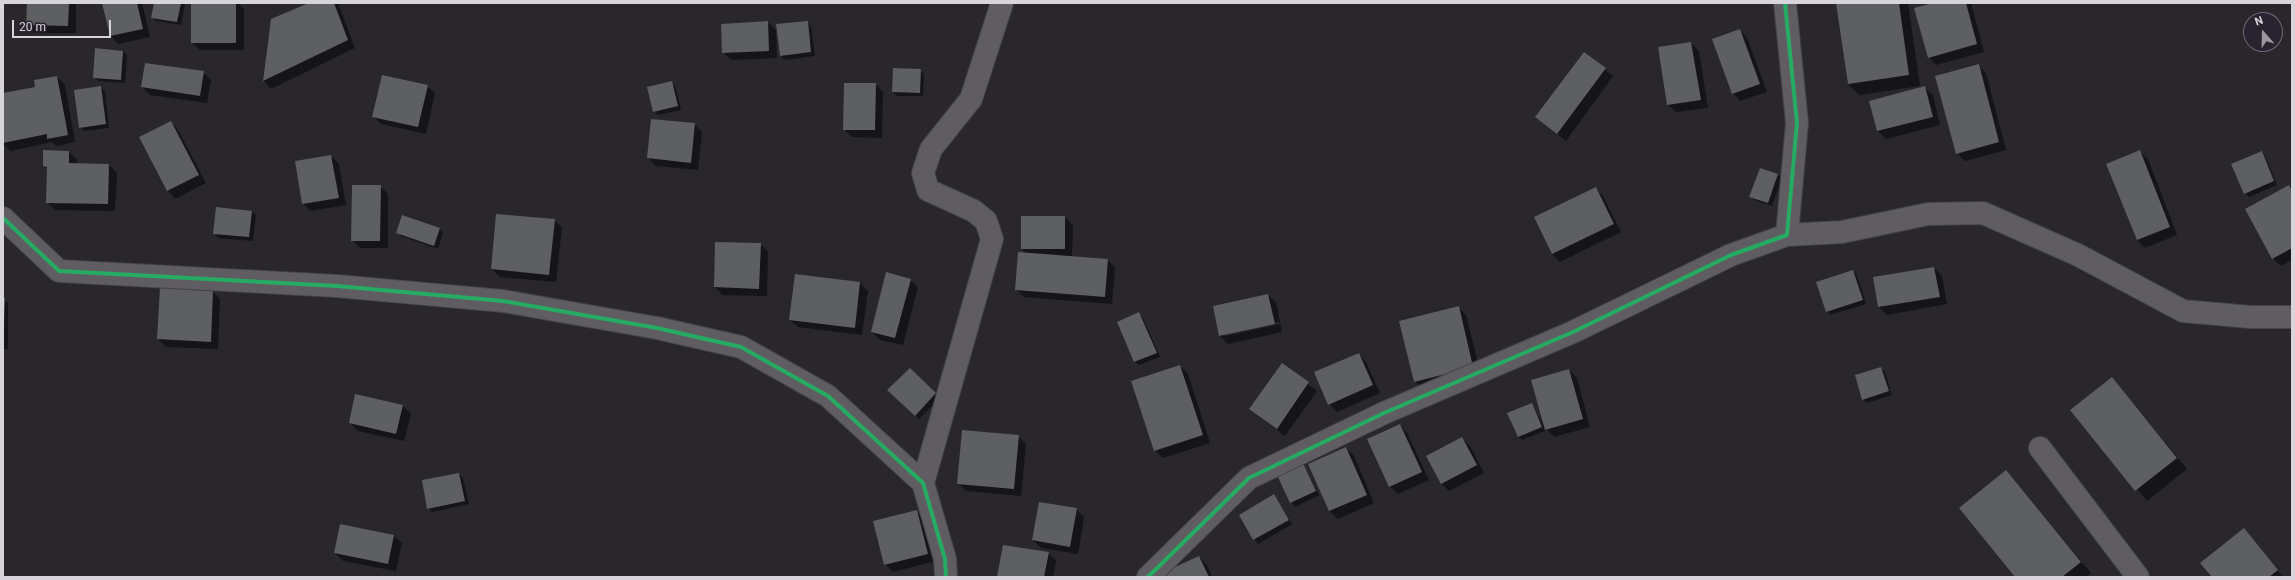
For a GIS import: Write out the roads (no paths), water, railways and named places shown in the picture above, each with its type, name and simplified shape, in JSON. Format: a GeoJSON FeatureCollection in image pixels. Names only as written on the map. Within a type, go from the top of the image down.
{"type":"FeatureCollection","features":[{"type":"Feature","properties":{"kind":"street"},"geometry":{"type":"LineString","coordinates":[[923,483],[992,239],[986,221],[974,211],[928,190],[923,172],[931,149],[970,99],[1002,3]]}},
{"type":"Feature","properties":{"kind":"street"},"geometry":{"type":"LineString","coordinates":[[1785,3],[1797,123],[1787,235]]}},
{"type":"Feature","properties":{"kind":"street"},"geometry":{"type":"LineString","coordinates":[[1148,577],[1249,478],[1384,413],[1573,332],[1731,254],[1787,235],[1842,232],[1928,214],[1982,213],[2078,255],[2183,312],[2250,317],[2292,317]]}},
{"type":"Feature","properties":{"kind":"street"},"geometry":{"type":"LineString","coordinates":[[3,218],[59,271],[337,286],[503,301],[657,328],[741,347],[828,396],[923,483],[945,559],[946,577]]}},
{"type":"Feature","properties":{"kind":"street"},"geometry":{"type":"LineString","coordinates":[[2040,448],[2138,577]]}}]}
